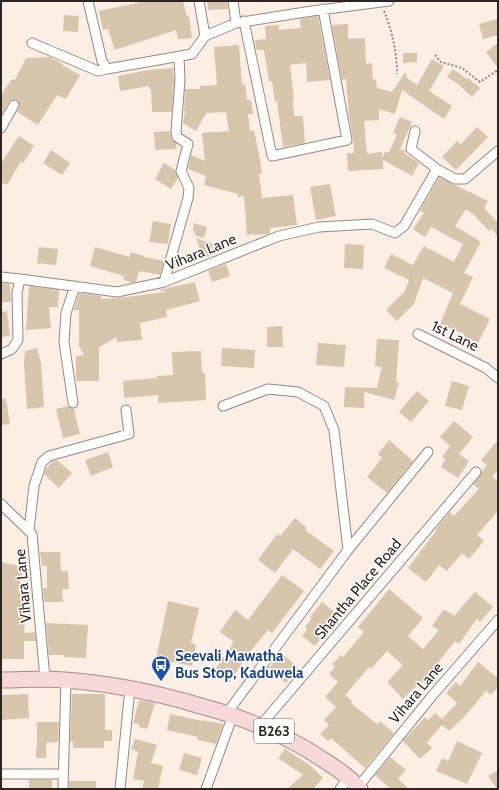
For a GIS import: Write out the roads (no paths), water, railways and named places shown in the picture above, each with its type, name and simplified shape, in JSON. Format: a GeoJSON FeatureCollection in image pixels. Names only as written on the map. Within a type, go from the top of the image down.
{"type":"FeatureCollection","features":[{"type":"Feature","properties":{"kind":"main road","name":"B263"},"geometry":{"type":"LineString","coordinates":[[1,680],[66,680],[130,688],[174,698],[230,714],[261,725],[301,745],[356,784]]}},
{"type":"Feature","properties":{"kind":"street"},"geometry":{"type":"LineString","coordinates":[[88,1],[102,61],[107,69]]}},
{"type":"Feature","properties":{"kind":"street"},"geometry":{"type":"LineString","coordinates":[[199,1],[205,36]]}},
{"type":"Feature","properties":{"kind":"street"},"geometry":{"type":"LineString","coordinates":[[233,1],[240,22],[272,156],[347,140],[323,9]]}},
{"type":"Feature","properties":{"kind":"street"},"geometry":{"type":"LineString","coordinates":[[310,1],[312,11]]}},
{"type":"Feature","properties":{"kind":"street"},"geometry":{"type":"LineString","coordinates":[[32,43],[98,71],[192,54],[205,36],[240,22],[323,9],[385,2]]}},
{"type":"Feature","properties":{"kind":"street"},"geometry":{"type":"LineString","coordinates":[[164,282],[188,198],[189,188],[181,171],[188,144],[177,136],[176,131],[180,80],[179,56]]}},
{"type":"Feature","properties":{"kind":"street"},"geometry":{"type":"LineString","coordinates":[[1,128],[14,105]]}},
{"type":"Feature","properties":{"kind":"street"},"geometry":{"type":"LineString","coordinates":[[414,131],[411,149],[437,169],[455,179],[465,179],[498,151]]}},
{"type":"Feature","properties":{"kind":"street","name":"Vihara Lane"},"geometry":{"type":"LineString","coordinates":[[1,277],[117,292],[164,282],[279,236],[319,227],[372,224],[395,233],[404,226],[437,169]]}},
{"type":"Feature","properties":{"kind":"street"},"geometry":{"type":"LineString","coordinates":[[1,354],[12,349],[18,340],[17,293],[20,279]]}},
{"type":"Feature","properties":{"kind":"street"},"geometry":{"type":"LineString","coordinates":[[72,403],[64,342],[66,313],[75,286]]}},
{"type":"Feature","properties":{"kind":"street","name":"1st Lane"},"geometry":{"type":"LineString","coordinates":[[418,334],[486,368],[498,378]]}},
{"type":"Feature","properties":{"kind":"street"},"geometry":{"type":"LineString","coordinates":[[223,406],[268,389],[298,392],[324,406],[334,430],[348,550]]}},
{"type":"Feature","properties":{"kind":"street"},"geometry":{"type":"LineString","coordinates":[[29,530],[34,486],[42,462],[50,456],[129,434],[126,410]]}},
{"type":"Feature","properties":{"kind":"street"},"geometry":{"type":"LineString","coordinates":[[206,789],[230,714],[348,550],[428,452]]}},
{"type":"Feature","properties":{"kind":"street","name":"Shantha Place Road"},"geometry":{"type":"LineString","coordinates":[[261,725],[476,472]]}},
{"type":"Feature","properties":{"kind":"street","name":"Vihara Lane"},"geometry":{"type":"LineString","coordinates":[[1,504],[32,534],[45,679]]}},
{"type":"Feature","properties":{"kind":"street","name":"Vihara Lane"},"geometry":{"type":"LineString","coordinates":[[340,789],[356,784],[498,620]]}},
{"type":"Feature","properties":{"kind":"street"},"geometry":{"type":"LineString","coordinates":[[63,789],[66,680]]}},
{"type":"Feature","properties":{"kind":"street"},"geometry":{"type":"LineString","coordinates":[[120,789],[130,688]]}},
{"type":"Feature","properties":{"kind":"street"},"geometry":{"type":"LineString","coordinates":[[1,774],[63,774]]}},
{"type":"Feature","properties":{"kind":"place","name":"Seevali Mawatha Bus Stop, Kaduwela"},"geometry":{"type":"Point","coordinates":[161,682]}}]}
